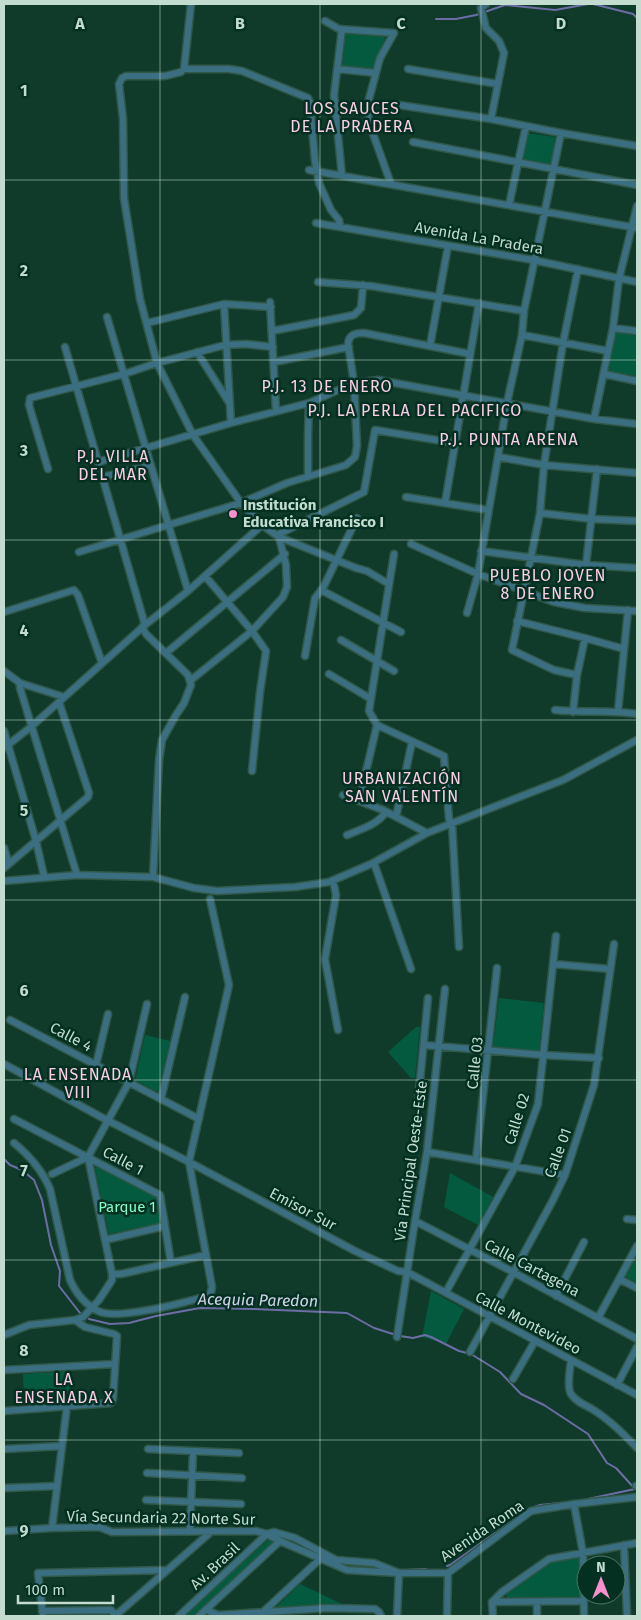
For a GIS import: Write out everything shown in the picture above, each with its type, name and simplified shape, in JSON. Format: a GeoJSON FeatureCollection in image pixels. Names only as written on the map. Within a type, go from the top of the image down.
{"type":"FeatureCollection","features":[{"type":"Feature","properties":{"kind":"street"},"geometry":{"type":"LineString","coordinates":[[190,4],[184,69],[229,69],[242,71],[306,97],[310,103],[319,183],[331,210],[339,220],[340,227]]}},
{"type":"Feature","properties":{"kind":"street"},"geometry":{"type":"LineString","coordinates":[[486,4],[481,6],[486,28],[499,41],[503,50],[491,119]]}},
{"type":"Feature","properties":{"kind":"street"},"geometry":{"type":"LineString","coordinates":[[325,21],[342,29],[394,33],[380,58],[369,99],[368,120],[391,184]]}},
{"type":"Feature","properties":{"kind":"street"},"geometry":{"type":"LineString","coordinates":[[342,29],[334,95],[342,176]]}},
{"type":"Feature","properties":{"kind":"street"},"geometry":{"type":"LineString","coordinates":[[337,69],[376,73]]}},
{"type":"Feature","properties":{"kind":"street"},"geometry":{"type":"LineString","coordinates":[[408,69],[498,84]]}},
{"type":"Feature","properties":{"kind":"street"},"geometry":{"type":"LineString","coordinates":[[181,72],[165,76],[126,76],[122,78],[119,84],[123,119],[124,198],[140,299],[157,363],[192,434],[241,503],[262,525],[278,536],[367,571],[389,584]]}},
{"type":"Feature","properties":{"kind":"street"},"geometry":{"type":"LineString","coordinates":[[399,105],[491,119],[637,146]]}},
{"type":"Feature","properties":{"kind":"street"},"geometry":{"type":"LineString","coordinates":[[509,205],[526,126]]}},
{"type":"Feature","properties":{"kind":"street"},"geometry":{"type":"LineString","coordinates":[[467,613],[478,574],[507,403],[522,335],[524,311],[533,260],[561,133]]}},
{"type":"Feature","properties":{"kind":"street"},"geometry":{"type":"LineString","coordinates":[[413,142],[637,186]]}},
{"type":"Feature","properties":{"kind":"street"},"geometry":{"type":"LineString","coordinates":[[309,170],[634,228]]}},
{"type":"Feature","properties":{"kind":"street"},"geometry":{"type":"LineString","coordinates":[[594,419],[613,328],[619,279],[634,228],[637,206]]}},
{"type":"Feature","properties":{"kind":"street","name":"Avenida La Pradera"},"geometry":{"type":"LineString","coordinates":[[316,222],[533,260],[637,282]]}},
{"type":"Feature","properties":{"kind":"street"},"geometry":{"type":"LineString","coordinates":[[430,346],[448,246]]}},
{"type":"Feature","properties":{"kind":"street"},"geometry":{"type":"LineString","coordinates":[[577,675],[554,670],[512,650],[540,513],[544,465],[554,411],[563,342],[578,270]]}},
{"type":"Feature","properties":{"kind":"street"},"geometry":{"type":"LineString","coordinates":[[318,282],[363,285],[524,311]]}},
{"type":"Feature","properties":{"kind":"street"},"geometry":{"type":"LineString","coordinates":[[272,331],[354,315],[361,308],[363,285]]}},
{"type":"Feature","properties":{"kind":"street"},"geometry":{"type":"LineString","coordinates":[[445,503],[479,303]]}},
{"type":"Feature","properties":{"kind":"street"},"geometry":{"type":"LineString","coordinates":[[147,323],[224,304],[270,305],[276,411]]}},
{"type":"Feature","properties":{"kind":"street"},"geometry":{"type":"LineString","coordinates":[[224,304],[231,423]]}},
{"type":"Feature","properties":{"kind":"street"},"geometry":{"type":"LineString","coordinates":[[107,317],[188,591]]}},
{"type":"Feature","properties":{"kind":"street"},"geometry":{"type":"LineString","coordinates":[[613,328],[637,331]]}},
{"type":"Feature","properties":{"kind":"street"},"geometry":{"type":"LineString","coordinates":[[79,552],[241,503],[287,483],[346,465],[355,457],[357,446],[354,383],[348,341],[351,336],[364,333],[470,354]]}},
{"type":"Feature","properties":{"kind":"street"},"geometry":{"type":"LineString","coordinates":[[522,335],[608,351]]}},
{"type":"Feature","properties":{"kind":"street"},"geometry":{"type":"LineString","coordinates":[[48,469],[29,401],[30,398],[225,345],[246,344],[273,347]]}},
{"type":"Feature","properties":{"kind":"street"},"geometry":{"type":"LineString","coordinates":[[66,347],[146,634],[191,680],[187,698],[162,740],[159,760],[153,877]]}},
{"type":"Feature","properties":{"kind":"street"},"geometry":{"type":"LineString","coordinates":[[274,362],[349,347]]}},
{"type":"Feature","properties":{"kind":"street"},"geometry":{"type":"LineString","coordinates":[[197,352],[230,405]]}},
{"type":"Feature","properties":{"kind":"street"},"geometry":{"type":"LineString","coordinates":[[604,374],[637,381]]}},
{"type":"Feature","properties":{"kind":"street"},"geometry":{"type":"LineString","coordinates":[[98,462],[231,423],[310,403],[354,383],[378,380],[594,419],[637,424]]}},
{"type":"Feature","properties":{"kind":"street"},"geometry":{"type":"LineString","coordinates":[[308,477],[310,403]]}},
{"type":"Feature","properties":{"kind":"street"},"geometry":{"type":"LineString","coordinates":[[278,536],[364,492],[375,430],[455,443]]}},
{"type":"Feature","properties":{"kind":"street"},"geometry":{"type":"LineString","coordinates":[[499,457],[544,465],[637,474]]}},
{"type":"Feature","properties":{"kind":"street"},"geometry":{"type":"LineString","coordinates":[[103,477],[151,465]]}},
{"type":"Feature","properties":{"kind":"street"},"geometry":{"type":"LineString","coordinates":[[586,564],[597,469]]}},
{"type":"Feature","properties":{"kind":"street"},"geometry":{"type":"LineString","coordinates":[[406,497],[488,510]]}},
{"type":"Feature","properties":{"kind":"street"},"geometry":{"type":"LineString","coordinates":[[540,513],[592,519],[637,521]]}},
{"type":"Feature","properties":{"kind":"street"},"geometry":{"type":"LineString","coordinates":[[305,656],[315,598],[321,590],[357,518]]}},
{"type":"Feature","properties":{"kind":"street"},"geometry":{"type":"LineString","coordinates":[[6,747],[262,525]]}},
{"type":"Feature","properties":{"kind":"street"},"geometry":{"type":"LineString","coordinates":[[191,680],[252,632],[283,597],[287,587],[288,575],[278,536]]}},
{"type":"Feature","properties":{"kind":"street"},"geometry":{"type":"LineString","coordinates":[[411,544],[478,574],[554,602],[585,608],[637,611]]}},
{"type":"Feature","properties":{"kind":"street"},"geometry":{"type":"LineString","coordinates":[[481,550],[586,564],[637,568]]}},
{"type":"Feature","properties":{"kind":"street"},"geometry":{"type":"LineString","coordinates":[[166,653],[284,554]]}},
{"type":"Feature","properties":{"kind":"street"},"geometry":{"type":"LineString","coordinates":[[394,554],[369,712],[377,725],[444,756],[450,819],[452,822],[459,947]]}},
{"type":"Feature","properties":{"kind":"street"},"geometry":{"type":"LineString","coordinates":[[205,576],[252,632],[266,653],[252,771]]}},
{"type":"Feature","properties":{"kind":"street"},"geometry":{"type":"LineString","coordinates":[[4,612],[74,590],[78,595],[102,663]]}},
{"type":"Feature","properties":{"kind":"street"},"geometry":{"type":"LineString","coordinates":[[321,590],[401,632]]}},
{"type":"Feature","properties":{"kind":"street"},"geometry":{"type":"LineString","coordinates":[[618,711],[628,610]]}},
{"type":"Feature","properties":{"kind":"street"},"geometry":{"type":"LineString","coordinates":[[517,621],[624,649]]}},
{"type":"Feature","properties":{"kind":"street"},"geometry":{"type":"LineString","coordinates":[[573,712],[584,638]]}},
{"type":"Feature","properties":{"kind":"street"},"geometry":{"type":"LineString","coordinates":[[341,640],[394,671]]}},
{"type":"Feature","properties":{"kind":"street"},"geometry":{"type":"LineString","coordinates":[[4,672],[20,683],[64,697]]}},
{"type":"Feature","properties":{"kind":"street"},"geometry":{"type":"LineString","coordinates":[[329,674],[371,699]]}},
{"type":"Feature","properties":{"kind":"street"},"geometry":{"type":"LineString","coordinates":[[20,683],[77,875]]}},
{"type":"Feature","properties":{"kind":"street"},"geometry":{"type":"LineString","coordinates":[[6,866],[86,800],[89,793],[59,702]]}},
{"type":"Feature","properties":{"kind":"street"},"geometry":{"type":"LineString","coordinates":[[555,710],[573,712],[618,711],[637,714]]}},
{"type":"Feature","properties":{"kind":"street"},"geometry":{"type":"LineString","coordinates":[[359,801],[377,725]]}},
{"type":"Feature","properties":{"kind":"street"},"geometry":{"type":"LineString","coordinates":[[4,732],[6,747],[36,841],[44,876]]}},
{"type":"Feature","properties":{"kind":"street"},"geometry":{"type":"LineString","coordinates":[[4,881],[44,876],[77,875],[153,877],[194,888],[217,891],[294,887],[333,880],[374,863],[427,833],[452,822],[563,780],[637,740]]}},
{"type":"Feature","properties":{"kind":"street"},"geometry":{"type":"LineString","coordinates":[[396,817],[412,742]]}},
{"type":"Feature","properties":{"kind":"street"},"geometry":{"type":"LineString","coordinates":[[343,795],[386,812],[427,833]]}},
{"type":"Feature","properties":{"kind":"street"},"geometry":{"type":"LineString","coordinates":[[347,834],[366,827],[382,817],[386,812]]}},
{"type":"Feature","properties":{"kind":"street"},"geometry":{"type":"LineString","coordinates":[[4,848],[6,866]]}},
{"type":"Feature","properties":{"kind":"street"},"geometry":{"type":"LineString","coordinates":[[374,863],[411,969]]}},
{"type":"Feature","properties":{"kind":"street"},"geometry":{"type":"LineString","coordinates":[[333,880],[336,894],[325,959],[338,1030]]}},
{"type":"Feature","properties":{"kind":"street"},"geometry":{"type":"LineString","coordinates":[[14,1143],[28,1155],[45,1178],[50,1189],[70,1280],[76,1293],[99,1312],[128,1314],[208,1296],[212,1287],[189,1162],[229,985],[210,900]]}},
{"type":"Feature","properties":{"kind":"street","name":"Calle 02"},"geometry":{"type":"LineString","coordinates":[[446,1292],[515,1167],[538,1104],[556,936]]}},
{"type":"Feature","properties":{"kind":"street","name":"Calle 01"},"geometry":{"type":"LineString","coordinates":[[470,1352],[565,1175],[594,1085],[614,944]]}},
{"type":"Feature","properties":{"kind":"street"},"geometry":{"type":"LineString","coordinates":[[553,964],[610,969]]}},
{"type":"Feature","properties":{"kind":"street","name":"Calle 03"},"geometry":{"type":"LineString","coordinates":[[476,1160],[497,968]]}},
{"type":"Feature","properties":{"kind":"street","name":"Vía Principal Oeste-Este"},"geometry":{"type":"LineString","coordinates":[[397,1337],[427,1152],[445,988]]}},
{"type":"Feature","properties":{"kind":"street"},"geometry":{"type":"LineString","coordinates":[[161,1099],[185,997]]}},
{"type":"Feature","properties":{"kind":"street","name":"Vía Principal Oeste-Este"},"geometry":{"type":"LineString","coordinates":[[418,1101],[428,998]]}},
{"type":"Feature","properties":{"kind":"street"},"geometry":{"type":"LineString","coordinates":[[52,1174],[88,1157],[129,1082],[147,1004]]}},
{"type":"Feature","properties":{"kind":"street"},"geometry":{"type":"LineString","coordinates":[[96,1064],[108,1014]]}},
{"type":"Feature","properties":{"kind":"street","name":"Calle 4"},"geometry":{"type":"LineString","coordinates":[[10,1020],[199,1118]]}},
{"type":"Feature","properties":{"kind":"street"},"geometry":{"type":"LineString","coordinates":[[424,1045],[543,1056],[599,1058]]}},
{"type":"Feature","properties":{"kind":"street","name":"Emisor Sur"},"geometry":{"type":"LineString","coordinates":[[4,1064],[355,1251],[398,1271],[407,1272]]}},
{"type":"Feature","properties":{"kind":"street","name":"Calle 1"},"geometry":{"type":"LineString","coordinates":[[14,1119],[160,1195],[171,1263]]}},
{"type":"Feature","properties":{"kind":"street"},"geometry":{"type":"LineString","coordinates":[[427,1152],[565,1175]]}},
{"type":"Feature","properties":{"kind":"street"},"geometry":{"type":"LineString","coordinates":[[4,1335],[29,1325],[75,1320],[83,1317],[93,1307],[112,1280],[88,1157]]}},
{"type":"Feature","properties":{"kind":"street"},"geometry":{"type":"LineString","coordinates":[[627,1219],[637,1220]]}},
{"type":"Feature","properties":{"kind":"street","name":"Calle Cartagena"},"geometry":{"type":"LineString","coordinates":[[415,1221],[637,1339]]}},
{"type":"Feature","properties":{"kind":"street"},"geometry":{"type":"LineString","coordinates":[[105,1240],[165,1226]]}},
{"type":"Feature","properties":{"kind":"street"},"geometry":{"type":"LineString","coordinates":[[556,1296],[584,1242]]}},
{"type":"Feature","properties":{"kind":"street"},"geometry":{"type":"LineString","coordinates":[[598,1318],[637,1246]]}},
{"type":"Feature","properties":{"kind":"street"},"geometry":{"type":"LineString","coordinates":[[112,1274],[121,1274],[206,1254]]}},
{"type":"Feature","properties":{"kind":"street","name":"Calle Montevideo"},"geometry":{"type":"LineString","coordinates":[[407,1272],[637,1395]]}},
{"type":"Feature","properties":{"kind":"street"},"geometry":{"type":"LineString","coordinates":[[619,1278],[637,1288]]}},
{"type":"Feature","properties":{"kind":"street"},"geometry":{"type":"LineString","coordinates":[[4,1411],[111,1403],[117,1336],[85,1327],[75,1320]]}},
{"type":"Feature","properties":{"kind":"street"},"geometry":{"type":"LineString","coordinates":[[513,1380],[535,1341]]}},
{"type":"Feature","properties":{"kind":"street"},"geometry":{"type":"LineString","coordinates":[[617,1384],[637,1346]]}},
{"type":"Feature","properties":{"kind":"street"},"geometry":{"type":"LineString","coordinates":[[571,1360],[570,1393],[576,1400],[605,1417],[637,1448]]}},
{"type":"Feature","properties":{"kind":"street"},"geometry":{"type":"LineString","coordinates":[[4,1370],[115,1364]]}},
{"type":"Feature","properties":{"kind":"street"},"geometry":{"type":"LineString","coordinates":[[52,1528],[67,1406]]}},
{"type":"Feature","properties":{"kind":"street"},"geometry":{"type":"LineString","coordinates":[[4,1449],[62,1446]]}},
{"type":"Feature","properties":{"kind":"street"},"geometry":{"type":"LineString","coordinates":[[148,1449],[239,1453]]}},
{"type":"Feature","properties":{"kind":"street"},"geometry":{"type":"LineString","coordinates":[[190,1531],[193,1451]]}},
{"type":"Feature","properties":{"kind":"street"},"geometry":{"type":"LineString","coordinates":[[147,1473],[242,1478]]}},
{"type":"Feature","properties":{"kind":"street"},"geometry":{"type":"LineString","coordinates":[[4,1488],[57,1486]]}},
{"type":"Feature","properties":{"kind":"street","name":"Avenida Roma"},"geometry":{"type":"LineString","coordinates":[[399,1573],[448,1573],[531,1511],[637,1497]]}},
{"type":"Feature","properties":{"kind":"street"},"geometry":{"type":"LineString","coordinates":[[146,1500],[241,1504]]}},
{"type":"Feature","properties":{"kind":"street"},"geometry":{"type":"LineString","coordinates":[[574,1504],[583,1553]]}},
{"type":"Feature","properties":{"kind":"street","name":"Vía Secundaria 22 Norte Sur"},"geometry":{"type":"LineString","coordinates":[[4,1531],[99,1527],[112,1532],[256,1531],[268,1534],[347,1570],[399,1573]]}},
{"type":"Feature","properties":{"kind":"street"},"geometry":{"type":"LineString","coordinates":[[167,1570],[38,1573],[42,1614],[111,1610],[116,1616],[212,1530]]}},
{"type":"Feature","properties":{"kind":"street"},"geometry":{"type":"LineString","coordinates":[[268,1534],[274,1532],[295,1538],[336,1560],[374,1563],[399,1573],[397,1616]]}},
{"type":"Feature","properties":{"kind":"street","name":"Av. Brasil"},"geometry":{"type":"LineString","coordinates":[[179,1616],[268,1534]]}},
{"type":"Feature","properties":{"kind":"street","name":"Av. Brasil"},"geometry":{"type":"LineString","coordinates":[[199,1616],[280,1541]]}},
{"type":"Feature","properties":{"kind":"street"},"geometry":{"type":"LineString","coordinates":[[493,1616],[492,1602],[502,1592],[549,1559],[637,1543]]}},
{"type":"Feature","properties":{"kind":"street"},"geometry":{"type":"LineString","coordinates":[[624,1545],[626,1616]]}},
{"type":"Feature","properties":{"kind":"street"},"geometry":{"type":"LineString","coordinates":[[261,1615],[320,1559]]}},
{"type":"Feature","properties":{"kind":"street"},"geometry":{"type":"LineString","coordinates":[[447,1616],[448,1573]]}},
{"type":"Feature","properties":{"kind":"street"},"geometry":{"type":"LineString","coordinates":[[492,1602],[576,1601]]}},
{"type":"Feature","properties":{"kind":"street"},"geometry":{"type":"LineString","coordinates":[[537,1602],[537,1616]]}},
{"type":"Feature","properties":{"kind":"street"},"geometry":{"type":"LineString","coordinates":[[207,1609],[218,1615],[261,1615],[328,1608],[376,1609],[380,1616]]}},
{"type":"Feature","properties":{"kind":"green space"},"geometry":{"type":"Polygon","coordinates":[[[346,32],[383,34],[385,39],[373,70],[342,66],[346,32]]]}},
{"type":"Feature","properties":{"kind":"green space"},"geometry":{"type":"Polygon","coordinates":[[[528,133],[555,137],[551,167],[522,162],[528,133]]]}},
{"type":"Feature","properties":{"kind":"green space"},"geometry":{"type":"Polygon","coordinates":[[[618,332],[637,336],[637,376],[610,372],[615,334],[618,332]]]}},
{"type":"Feature","properties":{"kind":"green space"},"geometry":{"type":"Polygon","coordinates":[[[499,998],[544,1003],[539,1051],[493,1047],[499,998]]]}},
{"type":"Feature","properties":{"kind":"green space"},"geometry":{"type":"Polygon","coordinates":[[[416,1027],[420,1027],[415,1078],[411,1078],[388,1052],[416,1027]]]}},
{"type":"Feature","properties":{"kind":"green space"},"geometry":{"type":"Polygon","coordinates":[[[145,1035],[170,1041],[157,1092],[135,1080],[145,1035]]]}},
{"type":"Feature","properties":{"kind":"green space","name":"Parque 1"},"geometry":{"type":"Polygon","coordinates":[[[98,1166],[156,1196],[161,1223],[109,1234],[95,1168],[98,1166]]]}},
{"type":"Feature","properties":{"kind":"green space"},"geometry":{"type":"Polygon","coordinates":[[[450,1173],[493,1197],[478,1225],[444,1207],[450,1173]]]}},
{"type":"Feature","properties":{"kind":"green space"},"geometry":{"type":"Polygon","coordinates":[[[635,1257],[637,1258],[637,1283],[626,1277],[625,1274],[635,1257]]]}},
{"type":"Feature","properties":{"kind":"green space"},"geometry":{"type":"Polygon","coordinates":[[[431,1291],[464,1309],[446,1344],[422,1337],[431,1291]]]}},
{"type":"Feature","properties":{"kind":"green space"},"geometry":{"type":"Polygon","coordinates":[[[69,1371],[70,1401],[24,1404],[23,1374],[69,1371]]]}},
{"type":"Feature","properties":{"kind":"green space"},"geometry":{"type":"Polygon","coordinates":[[[270,1538],[275,1540],[275,1543],[194,1616],[184,1616],[270,1538]]]}},
{"type":"Feature","properties":{"kind":"green space"},"geometry":{"type":"Polygon","coordinates":[[[576,1556],[576,1598],[510,1600],[507,1598],[506,1594],[554,1560],[576,1556]]]}},
{"type":"Feature","properties":{"kind":"green space"},"geometry":{"type":"Polygon","coordinates":[[[300,1584],[342,1604],[297,1610],[277,1609],[277,1606],[300,1584]]]}},
{"type":"Feature","properties":{"kind":"green space"},"geometry":{"type":"Polygon","coordinates":[[[106,1612],[109,1616],[46,1616],[46,1614],[106,1612]]]}},
{"type":"Feature","properties":{"kind":"waterway"},"geometry":{"type":"LineString","coordinates":[[436,19],[456,19],[476,15],[505,5],[555,10],[588,4]]}},
{"type":"Feature","properties":{"kind":"waterway"},"geometry":{"type":"LineString","coordinates":[[593,4],[633,14],[637,18]]}},
{"type":"Feature","properties":{"kind":"waterway","name":"Acequia Paredon"},"geometry":{"type":"LineString","coordinates":[[4,1159],[34,1180],[42,1200],[51,1245],[60,1271],[59,1286],[80,1313]]}},
{"type":"Feature","properties":{"kind":"waterway","name":"Acequia Paredon"},"geometry":{"type":"LineString","coordinates":[[89,1319],[110,1324],[129,1323],[200,1308],[347,1313],[374,1328],[393,1334]]}},
{"type":"Feature","properties":{"kind":"waterway","name":"Acequia Paredon"},"geometry":{"type":"LineString","coordinates":[[400,1336],[413,1338],[425,1335],[431,1337],[459,1351],[471,1354],[500,1372],[521,1394],[544,1405],[588,1434],[607,1463],[616,1468],[635,1489]]}},
{"type":"Feature","properties":{"kind":"waterway"},"geometry":{"type":"LineString","coordinates":[[588,1499],[635,1489]]}},
{"type":"Feature","properties":{"kind":"waterway"},"geometry":{"type":"LineString","coordinates":[[534,1507],[569,1502]]}},
{"type":"Feature","properties":{"kind":"waterway"},"geometry":{"type":"LineString","coordinates":[[447,1566],[519,1516]]}},
{"type":"Feature","properties":{"kind":"waterway"},"geometry":{"type":"LineString","coordinates":[[404,1570],[426,1569]]}},
{"type":"Feature","properties":{"kind":"place","name":"Institución Educativa Francisco I"},"geometry":{"type":"Point","coordinates":[233,514]}},
{"type":"Feature","properties":{"kind":"district","name":"LOS SAUCES DE LA PRADERA"},"geometry":{"type":"Point","coordinates":[352,117]}},
{"type":"Feature","properties":{"kind":"district","name":"P.J. 13 DE ENERO"},"geometry":{"type":"Point","coordinates":[327,386]}},
{"type":"Feature","properties":{"kind":"district","name":"P.J. LA PERLA DEL PACIFICO"},"geometry":{"type":"Point","coordinates":[415,410]}},
{"type":"Feature","properties":{"kind":"district","name":"P.J. PUNTA ARENA"},"geometry":{"type":"Point","coordinates":[509,439]}},
{"type":"Feature","properties":{"kind":"district","name":"P.J. VILLA DEL MAR"},"geometry":{"type":"Point","coordinates":[113,465]}},
{"type":"Feature","properties":{"kind":"district","name":"PUEBLO JOVEN 8 DE ENERO"},"geometry":{"type":"Point","coordinates":[548,584]}},
{"type":"Feature","properties":{"kind":"district","name":"URBANIZACIÓN SAN VALENTÍN"},"geometry":{"type":"Point","coordinates":[402,787]}},
{"type":"Feature","properties":{"kind":"district","name":"LA ENSENADA VIII"},"geometry":{"type":"Point","coordinates":[78,1083]}},
{"type":"Feature","properties":{"kind":"district","name":"LA ENSENADA X"},"geometry":{"type":"Point","coordinates":[64,1388]}}]}
